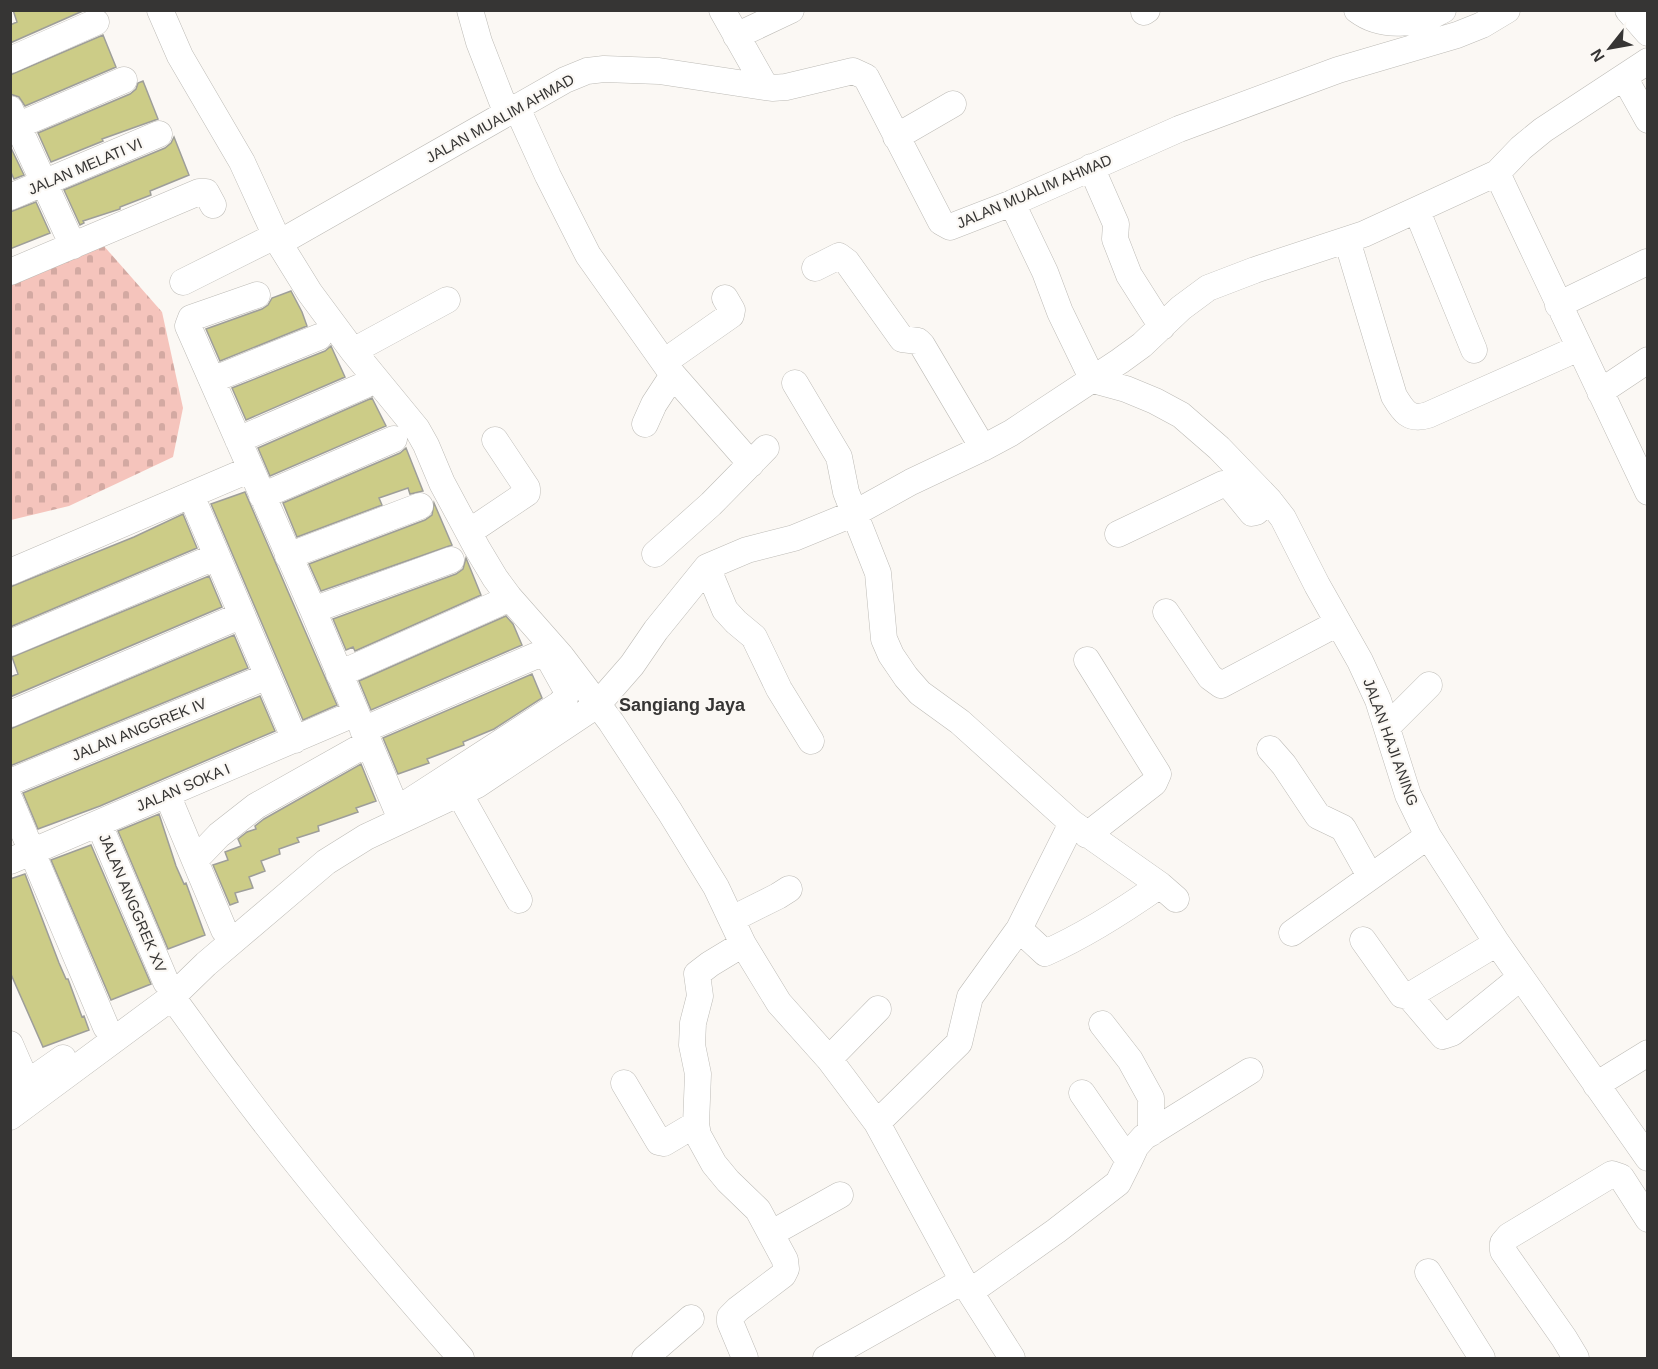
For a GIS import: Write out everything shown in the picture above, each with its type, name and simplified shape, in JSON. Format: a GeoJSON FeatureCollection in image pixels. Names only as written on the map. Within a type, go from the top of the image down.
{"type":"FeatureCollection","features":[{"type":"Feature","properties":{"kind":"street"},"geometry":{"type":"LineString","coordinates":[[160,10],[180,56],[242,162],[277,240],[310,293],[353,351],[417,429],[468,532],[509,597],[561,656],[611,722],[703,864],[743,944],[778,1003],[829,1059],[877,1123],[967,1287],[1012,1359]]}},
{"type":"Feature","properties":{"kind":"street"},"geometry":{"type":"LineString","coordinates":[[470,10],[478,42],[588,255],[669,368],[759,456],[711,504],[655,554]]}},
{"type":"Feature","properties":{"kind":"street"},"geometry":{"type":"LineString","coordinates":[[722,10],[765,86]]}},
{"type":"Feature","properties":{"kind":"street"},"geometry":{"type":"LineString","coordinates":[[736,36],[790,10]]}},
{"type":"Feature","properties":{"kind":"street"},"geometry":{"type":"LineString","coordinates":[[1357,10],[1364,15],[1386,22],[1409,23],[1443,10]]}},
{"type":"Feature","properties":{"kind":"street","name":"JALAN MUALIM AHMAD"},"geometry":{"type":"LineString","coordinates":[[183,282],[277,240],[587,70],[659,71],[786,87],[852,71],[859,73],[866,77],[941,222],[950,227],[1012,203],[1179,129],[1338,70],[1457,35],[1482,25],[1507,10]]}},
{"type":"Feature","properties":{"kind":"street"},"geometry":{"type":"LineString","coordinates":[[1628,10],[1647,33]]}},
{"type":"Feature","properties":{"kind":"street"},"geometry":{"type":"LineString","coordinates":[[10,60],[96,22]]}},
{"type":"Feature","properties":{"kind":"street"},"geometry":{"type":"LineString","coordinates":[[24,1092],[206,964],[326,862],[366,837],[459,794],[505,768],[597,705],[632,665],[681,597],[708,567],[747,550],[794,538],[855,513],[911,482],[1011,433],[1142,345],[1180,308],[1208,288],[1347,240],[1417,211],[1497,173],[1543,129],[1647,62]]}},
{"type":"Feature","properties":{"kind":"street"},"geometry":{"type":"LineString","coordinates":[[1624,76],[1647,120]]}},
{"type":"Feature","properties":{"kind":"street"},"geometry":{"type":"LineString","coordinates":[[73,246],[45,183],[13,121],[124,80]]}},
{"type":"Feature","properties":{"kind":"street"},"geometry":{"type":"LineString","coordinates":[[896,137],[953,104]]}},
{"type":"Feature","properties":{"kind":"street","name":"JALAN MELATI VI"},"geometry":{"type":"LineString","coordinates":[[10,198],[159,134]]}},
{"type":"Feature","properties":{"kind":"street"},"geometry":{"type":"LineString","coordinates":[[1091,167],[1116,224],[1115,238],[1129,275],[1162,327]]}},
{"type":"Feature","properties":{"kind":"street"},"geometry":{"type":"LineString","coordinates":[[1497,173],[1647,492]]}},
{"type":"Feature","properties":{"kind":"street"},"geometry":{"type":"LineString","coordinates":[[10,272],[199,192],[206,192],[213,206]]}},
{"type":"Feature","properties":{"kind":"street"},"geometry":{"type":"LineString","coordinates":[[1012,203],[1093,380]]}},
{"type":"Feature","properties":{"kind":"street"},"geometry":{"type":"LineString","coordinates":[[1417,211],[1474,350]]}},
{"type":"Feature","properties":{"kind":"street"},"geometry":{"type":"LineString","coordinates":[[1347,240],[1394,396],[1409,416],[1418,418],[1428,415],[1579,348]]}},
{"type":"Feature","properties":{"kind":"street"},"geometry":{"type":"LineString","coordinates":[[815,267],[834,257],[842,257],[847,262],[902,339],[918,341],[922,345],[983,448]]}},
{"type":"Feature","properties":{"kind":"street"},"geometry":{"type":"LineString","coordinates":[[1558,305],[1647,262]]}},
{"type":"Feature","properties":{"kind":"street"},"geometry":{"type":"LineString","coordinates":[[257,295],[191,318],[188,326],[313,610],[397,810]]}},
{"type":"Feature","properties":{"kind":"street"},"geometry":{"type":"LineString","coordinates":[[645,424],[669,368],[731,315],[732,310],[724,298]]}},
{"type":"Feature","properties":{"kind":"street"},"geometry":{"type":"LineString","coordinates":[[353,351],[447,300]]}},
{"type":"Feature","properties":{"kind":"street"},"geometry":{"type":"LineString","coordinates":[[212,380],[319,337]]}},
{"type":"Feature","properties":{"kind":"street"},"geometry":{"type":"LineString","coordinates":[[1600,392],[1647,360]]}},
{"type":"Feature","properties":{"kind":"street","name":"JALAN HAJI ANING"},"geometry":{"type":"LineString","coordinates":[[1093,380],[1126,389],[1181,415],[1219,448],[1269,500],[1282,518],[1360,661],[1378,700],[1408,795],[1428,836],[1497,943],[1540,1001],[1647,1158]]}},
{"type":"Feature","properties":{"kind":"street"},"geometry":{"type":"LineString","coordinates":[[795,383],[839,457],[843,484],[878,573],[884,639],[891,655],[906,677],[920,693],[960,722],[1079,829],[1168,892],[1045,953],[1019,929]]}},
{"type":"Feature","properties":{"kind":"street"},"geometry":{"type":"LineString","coordinates":[[238,440],[366,386]]}},
{"type":"Feature","properties":{"kind":"street"},"geometry":{"type":"LineString","coordinates":[[262,496],[394,439]]}},
{"type":"Feature","properties":{"kind":"street"},"geometry":{"type":"LineString","coordinates":[[468,532],[527,493],[527,488],[495,440]]}},
{"type":"Feature","properties":{"kind":"street"},"geometry":{"type":"LineString","coordinates":[[10,572],[250,469]]}},
{"type":"Feature","properties":{"kind":"street"},"geometry":{"type":"LineString","coordinates":[[1118,534],[1223,484],[1230,486],[1252,513],[1269,500]]}},
{"type":"Feature","properties":{"kind":"street"},"geometry":{"type":"LineString","coordinates":[[191,495],[295,740]]}},
{"type":"Feature","properties":{"kind":"street"},"geometry":{"type":"LineString","coordinates":[[288,556],[420,506]]}},
{"type":"Feature","properties":{"kind":"street"},"geometry":{"type":"LineString","coordinates":[[10,643],[217,556]]}},
{"type":"Feature","properties":{"kind":"street"},"geometry":{"type":"LineString","coordinates":[[313,610],[451,560]]}},
{"type":"Feature","properties":{"kind":"street"},"geometry":{"type":"LineString","coordinates":[[708,567],[725,610],[754,637],[779,689],[811,741]]}},
{"type":"Feature","properties":{"kind":"street"},"geometry":{"type":"LineString","coordinates":[[339,674],[496,604]]}},
{"type":"Feature","properties":{"kind":"street"},"geometry":{"type":"LineString","coordinates":[[1166,612],[1210,677],[1221,685],[1338,623]]}},
{"type":"Feature","properties":{"kind":"street"},"geometry":{"type":"LineString","coordinates":[[10,714],[242,615]]}},
{"type":"Feature","properties":{"kind":"street"},"geometry":{"type":"LineString","coordinates":[[10,1117],[24,1092],[106,1027],[169,989],[224,930],[322,849],[350,832],[397,810],[560,704],[567,691],[547,656],[541,655],[362,729],[219,835],[195,860]]}},
{"type":"Feature","properties":{"kind":"street"},"geometry":{"type":"LineString","coordinates":[[877,1123],[959,1042],[970,997],[1019,929],[1079,829],[1154,783],[1158,774],[1156,770],[1087,660]]}},
{"type":"Feature","properties":{"kind":"street","name":"JALAN ANGGREK IV"},"geometry":{"type":"LineString","coordinates":[[10,782],[268,676]]}},
{"type":"Feature","properties":{"kind":"street"},"geometry":{"type":"LineString","coordinates":[[1387,726],[1429,685]]}},
{"type":"Feature","properties":{"kind":"street","name":"JALAN SOKA I"},"geometry":{"type":"LineString","coordinates":[[21,857],[295,740],[362,729]]}},
{"type":"Feature","properties":{"kind":"street"},"geometry":{"type":"LineString","coordinates":[[1270,749],[1284,765],[1318,816],[1343,828],[1370,876]]}},
{"type":"Feature","properties":{"kind":"street"},"geometry":{"type":"LineString","coordinates":[[167,794],[224,930]]}},
{"type":"Feature","properties":{"kind":"street"},"geometry":{"type":"LineString","coordinates":[[459,794],[519,900]]}},
{"type":"Feature","properties":{"kind":"street"},"geometry":{"type":"LineString","coordinates":[[10,800],[21,857],[106,1027]]}},
{"type":"Feature","properties":{"kind":"street","name":"JALAN ANGGREK XV"},"geometry":{"type":"LineString","coordinates":[[99,824],[169,989],[228,1074],[303,1171],[460,1359]]}},
{"type":"Feature","properties":{"kind":"street"},"geometry":{"type":"LineString","coordinates":[[1292,933],[1428,836]]}},
{"type":"Feature","properties":{"kind":"street"},"geometry":{"type":"LineString","coordinates":[[732,919],[789,889]]}},
{"type":"Feature","properties":{"kind":"street"},"geometry":{"type":"LineString","coordinates":[[1363,940],[1402,995],[1409,996],[1497,943]]}},
{"type":"Feature","properties":{"kind":"street"},"geometry":{"type":"LineString","coordinates":[[743,944],[700,970],[696,976],[700,996],[693,1023],[692,1045],[698,1074],[696,1124],[702,1143],[714,1164],[739,1193],[758,1210],[785,1260],[786,1269],[783,1275],[730,1317],[746,1359]]}},
{"type":"Feature","properties":{"kind":"street"},"geometry":{"type":"LineString","coordinates":[[1409,996],[1441,1035],[1446,1037],[1521,977]]}},
{"type":"Feature","properties":{"kind":"street"},"geometry":{"type":"LineString","coordinates":[[829,1059],[878,1009]]}},
{"type":"Feature","properties":{"kind":"street"},"geometry":{"type":"LineString","coordinates":[[1102,1024],[1130,1060],[1151,1098],[1151,1133]]}},
{"type":"Feature","properties":{"kind":"street"},"geometry":{"type":"LineString","coordinates":[[10,1044],[24,1092]]}},
{"type":"Feature","properties":{"kind":"street"},"geometry":{"type":"LineString","coordinates":[[1596,1085],[1647,1053]]}},
{"type":"Feature","properties":{"kind":"street"},"geometry":{"type":"LineString","coordinates":[[826,1359],[967,1287],[1056,1231],[1118,1183],[1140,1140],[1250,1071]]}},
{"type":"Feature","properties":{"kind":"street"},"geometry":{"type":"LineString","coordinates":[[624,1083],[659,1142],[664,1143],[696,1124]]}},
{"type":"Feature","properties":{"kind":"street"},"geometry":{"type":"LineString","coordinates":[[1082,1094],[1129,1161]]}},
{"type":"Feature","properties":{"kind":"street"},"geometry":{"type":"LineString","coordinates":[[1621,1177],[1647,1158]]}},
{"type":"Feature","properties":{"kind":"street"},"geometry":{"type":"LineString","coordinates":[[1576,1359],[1564,1338],[1503,1251],[1503,1243],[1509,1236],[1612,1174],[1621,1177],[1647,1219]]}},
{"type":"Feature","properties":{"kind":"street"},"geometry":{"type":"LineString","coordinates":[[771,1233],[840,1195]]}},
{"type":"Feature","properties":{"kind":"street"},"geometry":{"type":"LineString","coordinates":[[1428,1272],[1482,1359]]}},
{"type":"Feature","properties":{"kind":"street"},"geometry":{"type":"LineString","coordinates":[[645,1359],[691,1318]]}},
{"type":"Feature","properties":{"kind":"green space"},"geometry":{"type":"Polygon","coordinates":[[[103,245],[162,312],[183,408],[173,457],[69,506],[11,520],[10,286],[103,245]]]}},
{"type":"Feature","properties":{"kind":"building"},"geometry":{"type":"Polygon","coordinates":[[[13,10],[85,10],[10,43],[10,25],[17,22],[13,10]]]}},
{"type":"Feature","properties":{"kind":"building"},"geometry":{"type":"Polygon","coordinates":[[[103,35],[116,67],[25,106],[19,97],[10,94],[10,75],[103,35]]]}},
{"type":"Feature","properties":{"kind":"building"},"geometry":{"type":"Polygon","coordinates":[[[143,81],[158,119],[102,139],[103,141],[51,162],[38,133],[130,94],[136,89],[138,83],[143,81]]]}},
{"type":"Feature","properties":{"kind":"building"},"geometry":{"type":"Polygon","coordinates":[[[174,137],[189,175],[150,191],[151,195],[120,207],[120,209],[83,221],[84,223],[80,225],[64,190],[165,148],[174,137]]]}},
{"type":"Feature","properties":{"kind":"building"},"geometry":{"type":"Polygon","coordinates":[[[10,146],[24,175],[14,179],[10,170],[10,146]]]}},
{"type":"Feature","properties":{"kind":"building"},"geometry":{"type":"Polygon","coordinates":[[[36,202],[50,233],[10,249],[10,212],[36,202]]]}},
{"type":"Feature","properties":{"kind":"building"},"geometry":{"type":"Polygon","coordinates":[[[291,291],[307,326],[220,361],[206,329],[262,309],[272,298],[291,291]]]}},
{"type":"Feature","properties":{"kind":"building"},"geometry":{"type":"Polygon","coordinates":[[[331,346],[345,377],[246,420],[232,388],[325,351],[331,346]]]}},
{"type":"Feature","properties":{"kind":"building"},"geometry":{"type":"Polygon","coordinates":[[[372,398],[386,426],[270,476],[258,448],[372,398]]]}},
{"type":"Feature","properties":{"kind":"building"},"geometry":{"type":"Polygon","coordinates":[[[406,448],[423,491],[410,494],[408,488],[379,498],[382,505],[297,537],[283,503],[400,453],[406,448]]]}},
{"type":"Feature","properties":{"kind":"building"},"geometry":{"type":"Polygon","coordinates":[[[245,492],[337,705],[303,720],[211,504],[245,492]]]}},
{"type":"Feature","properties":{"kind":"building"},"geometry":{"type":"Polygon","coordinates":[[[434,503],[452,545],[321,591],[309,564],[425,520],[432,515],[434,503]]]}},
{"type":"Feature","properties":{"kind":"building"},"geometry":{"type":"Polygon","coordinates":[[[183,514],[197,548],[10,627],[10,587],[134,537],[183,514]]]}},
{"type":"Feature","properties":{"kind":"building"},"geometry":{"type":"Polygon","coordinates":[[[466,558],[481,595],[355,651],[353,647],[346,650],[333,619],[456,574],[463,569],[466,558]]]}},
{"type":"Feature","properties":{"kind":"building"},"geometry":{"type":"Polygon","coordinates":[[[209,576],[222,607],[10,697],[10,677],[18,674],[12,657],[209,576]]]}},
{"type":"Feature","properties":{"kind":"building"},"geometry":{"type":"Polygon","coordinates":[[[506,616],[513,624],[522,645],[371,710],[359,681],[506,616]]]}},
{"type":"Feature","properties":{"kind":"building"},"geometry":{"type":"Polygon","coordinates":[[[234,635],[248,668],[10,766],[10,729],[234,635]]]}},
{"type":"Feature","properties":{"kind":"building"},"geometry":{"type":"Polygon","coordinates":[[[532,674],[542,698],[494,729],[463,742],[464,745],[427,759],[429,763],[398,774],[383,738],[532,674]]]}},
{"type":"Feature","properties":{"kind":"building"},"geometry":{"type":"Polygon","coordinates":[[[260,696],[275,731],[100,806],[38,829],[23,793],[260,696]]]}},
{"type":"Feature","properties":{"kind":"building"},"geometry":{"type":"Polygon","coordinates":[[[361,764],[376,801],[356,808],[358,812],[318,826],[319,831],[297,838],[299,842],[279,849],[280,854],[261,861],[265,871],[249,877],[253,888],[235,893],[238,902],[230,905],[213,865],[228,860],[225,852],[241,846],[238,839],[256,829],[255,826],[264,819],[361,764]]]}},
{"type":"Feature","properties":{"kind":"building"},"geometry":{"type":"Polygon","coordinates":[[[159,814],[176,866],[184,884],[186,883],[205,935],[168,949],[118,831],[159,814]]]}},
{"type":"Feature","properties":{"kind":"building"},"geometry":{"type":"Polygon","coordinates":[[[91,845],[151,984],[111,1000],[51,860],[91,845]]]}},
{"type":"Feature","properties":{"kind":"building"},"geometry":{"type":"Polygon","coordinates":[[[25,874],[59,963],[89,1030],[43,1047],[10,972],[10,879],[25,874]]]}},
{"type":"Feature","properties":{"kind":"district","name":"Sangiang Jaya"},"geometry":{"type":"Point","coordinates":[682,705]}}]}
